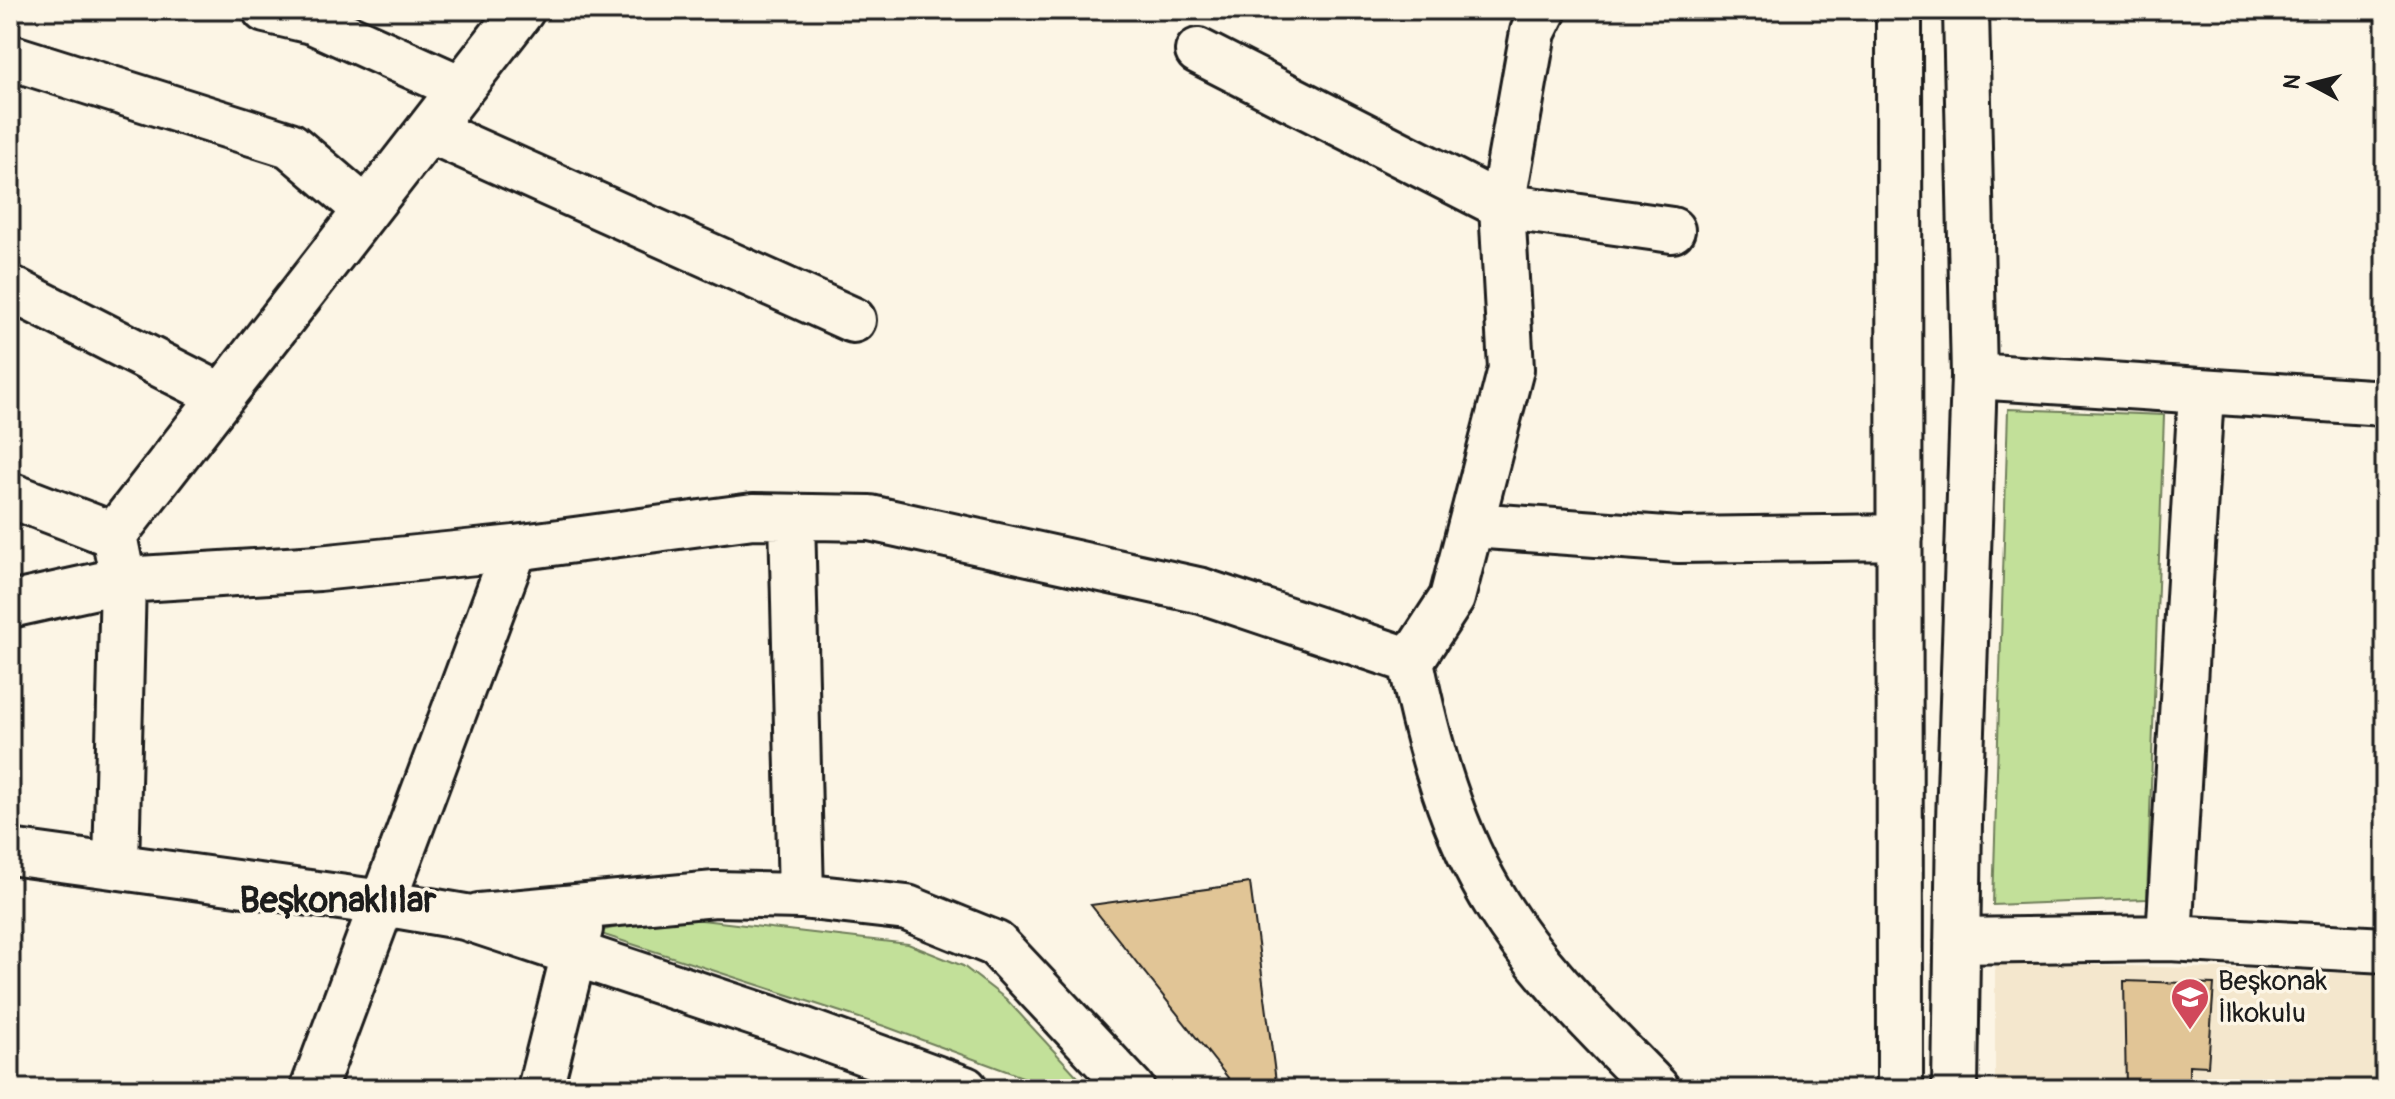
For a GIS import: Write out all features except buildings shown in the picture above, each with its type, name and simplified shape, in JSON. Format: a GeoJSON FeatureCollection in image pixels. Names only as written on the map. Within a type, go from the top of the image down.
{"type":"FeatureCollection","features":[{"type":"Feature","properties":{"kind":"street"},"geometry":{"type":"LineString","coordinates":[[265,10],[312,21],[461,88]]}},
{"type":"Feature","properties":{"kind":"street"},"geometry":{"type":"LineString","coordinates":[[116,866],[123,580],[114,535],[522,10]]}},
{"type":"Feature","properties":{"kind":"street"},"geometry":{"type":"LineString","coordinates":[[1899,10],[1900,1089]]}},
{"type":"Feature","properties":{"kind":"street"},"geometry":{"type":"LineString","coordinates":[[1955,1089],[1974,376],[1966,10]]}},
{"type":"Feature","properties":{"kind":"street"},"geometry":{"type":"LineString","coordinates":[[1534,17],[1502,206],[1511,369],[1452,598],[1411,661],[1423,717],[1444,786],[1464,840],[1497,906],[1551,978],[1657,1089]]}},
{"type":"Feature","properties":{"kind":"street"},"geometry":{"type":"LineString","coordinates":[[1198,51],[1502,206],[1672,230]]}},
{"type":"Feature","properties":{"kind":"street"},"geometry":{"type":"LineString","coordinates":[[10,57],[290,145],[366,210]]}},
{"type":"Feature","properties":{"kind":"street"},"geometry":{"type":"LineString","coordinates":[[429,130],[853,320]]}},
{"type":"Feature","properties":{"kind":"street"},"geometry":{"type":"LineString","coordinates":[[10,288],[222,396]]}},
{"type":"Feature","properties":{"kind":"street"},"geometry":{"type":"LineString","coordinates":[[1974,376],[2385,403]]}},
{"type":"Feature","properties":{"kind":"street"},"geometry":{"type":"LineString","coordinates":[[2169,938],[2201,393]]}},
{"type":"Feature","properties":{"kind":"street"},"geometry":{"type":"LineString","coordinates":[[10,495],[114,535]]}},
{"type":"Feature","properties":{"kind":"street"},"geometry":{"type":"LineString","coordinates":[[10,605],[123,580],[319,568],[515,548],[753,516],[870,518],[1202,591],[1411,661]]}},
{"type":"Feature","properties":{"kind":"street"},"geometry":{"type":"LineString","coordinates":[[792,517],[801,896]]}},
{"type":"Feature","properties":{"kind":"street"},"geometry":{"type":"LineString","coordinates":[[1472,525],[1679,540],[1900,537]]}},
{"type":"Feature","properties":{"kind":"street"},"geometry":{"type":"LineString","coordinates":[[313,1089],[515,548]]}},
{"type":"Feature","properties":{"kind":"street"},"geometry":{"type":"LineString","coordinates":[[10,852],[465,917],[778,1021],[965,1089]]}},
{"type":"Feature","properties":{"kind":"street"},"geometry":{"type":"LineString","coordinates":[[465,917],[715,894],[801,896],[907,908],[996,944],[1132,1089]]}},
{"type":"Feature","properties":{"kind":"street"},"geometry":{"type":"LineString","coordinates":[[540,1089],[586,906]]}},
{"type":"Feature","properties":{"kind":"street"},"geometry":{"type":"LineString","coordinates":[[1957,941],[2169,938],[2385,950]]}},
{"type":"Feature","properties":{"kind":"shaded area","name":"Beşkonak İlkokulu"},"geometry":{"type":"Polygon","coordinates":[[[1995,962],[2385,974],[2385,1089],[1995,1089],[1995,962]]]}},
{"type":"Feature","properties":{"kind":"green space"},"geometry":{"type":"Polygon","coordinates":[[[2008,409],[2164,415],[2147,899],[1993,905],[2008,409]]]}},
{"type":"Feature","properties":{"kind":"green space"},"geometry":{"type":"Polygon","coordinates":[[[667,916],[908,944],[963,966],[1006,999],[1089,1089],[1055,1089],[884,1026],[595,932],[667,916]]]}},
{"type":"Feature","properties":{"kind":"place","name":"Beşkonak İlkokulu"},"geometry":{"type":"Point","coordinates":[2190,1031]}},
{"type":"Feature","properties":{"kind":"district","name":"Beşkonaklılar"},"geometry":{"type":"Point","coordinates":[338,900]}}]}
